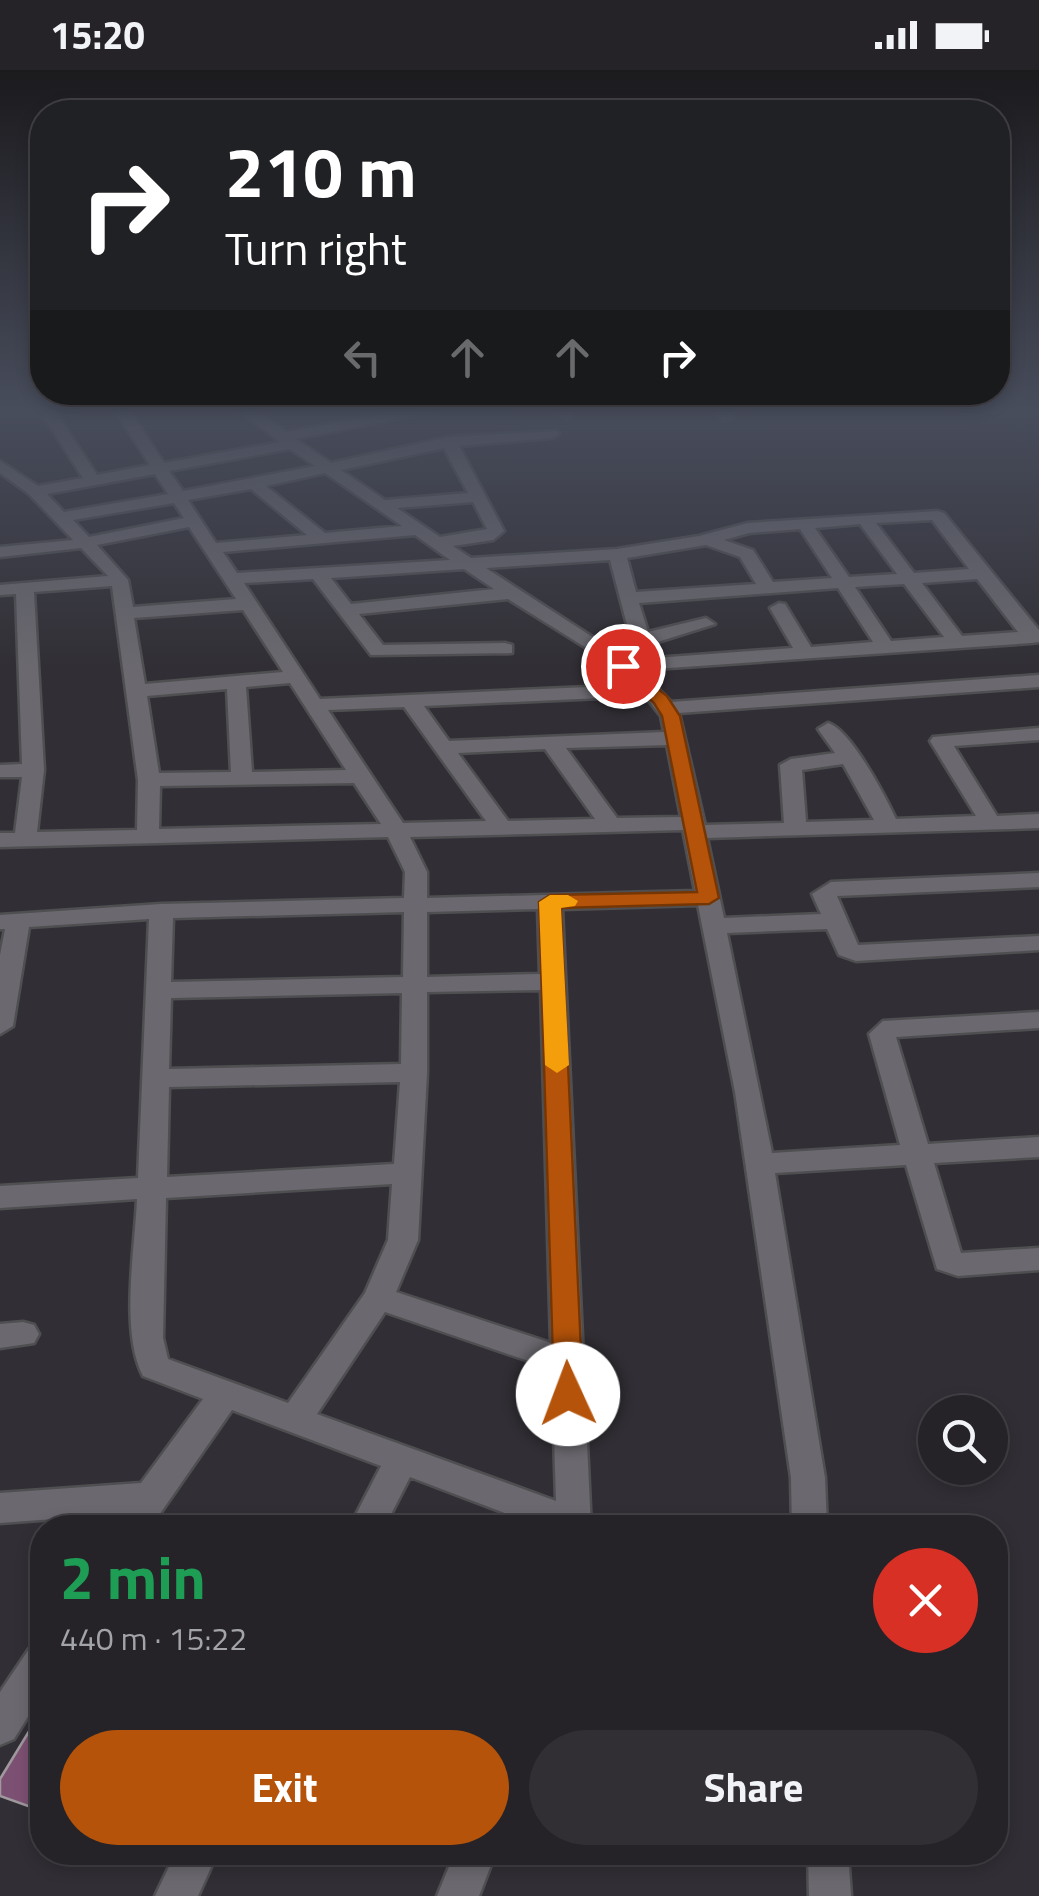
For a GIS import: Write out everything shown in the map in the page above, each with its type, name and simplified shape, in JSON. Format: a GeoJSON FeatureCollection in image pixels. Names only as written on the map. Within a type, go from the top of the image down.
{"type":"FeatureCollection","features":[{"type":"Feature","properties":{"kind":"street"},"geometry":{"type":"LineString","coordinates":[[40,496],[86,541],[118,580],[127,613],[149,780],[148,836]]}},
{"type":"Feature","properties":{"kind":"street"},"geometry":{"type":"LineString","coordinates":[[61,517],[170,496]]}},
{"type":"Feature","properties":{"kind":"street"},"geometry":{"type":"LineString","coordinates":[[177,496],[396,830],[415,866],[414,1073],[403,1240],[378,1298],[294,1421]]}},
{"type":"Feature","properties":{"kind":"street"},"geometry":{"type":"LineString","coordinates":[[269,496],[321,538]]}},
{"type":"Feature","properties":{"kind":"street"},"geometry":{"type":"LineString","coordinates":[[366,496],[512,593],[635,665],[649,690],[666,708],[676,738],[716,926],[759,1164],[808,1478],[809,1515]]}},
{"type":"Feature","properties":{"kind":"street"},"geometry":{"type":"LineString","coordinates":[[212,548],[321,538],[495,533],[479,497],[380,506]]}},
{"type":"Feature","properties":{"kind":"street"},"geometry":{"type":"LineString","coordinates":[[231,579],[617,554],[748,528],[938,516],[1035,636]]}},
{"type":"Feature","properties":{"kind":"street"},"geometry":{"type":"LineString","coordinates":[[866,519],[957,642]]}},
{"type":"Feature","properties":{"kind":"street"},"geometry":{"type":"LineString","coordinates":[[0,552],[192,521]]}},
{"type":"Feature","properties":{"kind":"street"},"geometry":{"type":"LineString","coordinates":[[804,523],[886,647]]}},
{"type":"Feature","properties":{"kind":"street"},"geometry":{"type":"LineString","coordinates":[[706,539],[748,554],[766,588]]}},
{"type":"Feature","properties":{"kind":"street"},"geometry":{"type":"LineString","coordinates":[[617,554],[641,641],[635,665]]}},
{"type":"Feature","properties":{"kind":"street"},"geometry":{"type":"LineString","coordinates":[[317,572],[382,653],[505,649]]}},
{"type":"Feature","properties":{"kind":"street"},"geometry":{"type":"LineString","coordinates":[[629,598],[982,572]]}},
{"type":"Feature","properties":{"kind":"street"},"geometry":{"type":"LineString","coordinates":[[0,590],[118,580]]}},
{"type":"Feature","properties":{"kind":"street"},"geometry":{"type":"LineString","coordinates":[[25,588],[34,770],[25,839]]}},
{"type":"Feature","properties":{"kind":"street"},"geometry":{"type":"LineString","coordinates":[[346,610],[512,593]]}},
{"type":"Feature","properties":{"kind":"street"},"geometry":{"type":"LineString","coordinates":[[127,613],[247,604]]}},
{"type":"Feature","properties":{"kind":"street"},"geometry":{"type":"LineString","coordinates":[[779,608],[805,653]]}},
{"type":"Feature","properties":{"kind":"street"},"geometry":{"type":"LineString","coordinates":[[641,641],[678,628],[706,624]]}},
{"type":"Feature","properties":{"kind":"street"},"geometry":{"type":"LineString","coordinates":[[635,665],[1035,636]]}},
{"type":"Feature","properties":{"kind":"street"},"geometry":{"type":"LineString","coordinates":[[137,691],[296,677]]}},
{"type":"Feature","properties":{"kind":"street"},"geometry":{"type":"LineString","coordinates":[[666,708],[1039,681]]}},
{"type":"Feature","properties":{"kind":"street"},"geometry":{"type":"LineString","coordinates":[[236,682],[242,776]]}},
{"type":"Feature","properties":{"kind":"street"},"geometry":{"type":"LineString","coordinates":[[314,705],[649,690]]}},
{"type":"Feature","properties":{"kind":"street"},"geometry":{"type":"LineString","coordinates":[[411,702],[502,828]]}},
{"type":"Feature","properties":{"kind":"street"},"geometry":{"type":"LineString","coordinates":[[828,729],[849,757],[888,826]]}},
{"type":"Feature","properties":{"kind":"street"},"geometry":{"type":"LineString","coordinates":[[444,747],[676,738]]}},
{"type":"Feature","properties":{"kind":"street"},"geometry":{"type":"LineString","coordinates":[[990,822],[940,742],[1036,739]]}},
{"type":"Feature","properties":{"kind":"street"},"geometry":{"type":"LineString","coordinates":[[551,743],[611,825]]}},
{"type":"Feature","properties":{"kind":"street"},"geometry":{"type":"LineString","coordinates":[[796,829],[792,765],[849,757]]}},
{"type":"Feature","properties":{"kind":"street"},"geometry":{"type":"LineString","coordinates":[[0,772],[34,770]]}},
{"type":"Feature","properties":{"kind":"street"},"geometry":{"type":"LineString","coordinates":[[149,780],[360,776]]}},
{"type":"Feature","properties":{"kind":"street"},"geometry":{"type":"LineString","coordinates":[[0,840],[611,825],[796,829],[1039,820]]}},
{"type":"Feature","properties":{"kind":"street"},"geometry":{"type":"LineString","coordinates":[[1039,880],[831,889],[824,894],[848,950],[856,953],[1039,943]]}},
{"type":"Feature","properties":{"kind":"street"},"geometry":{"type":"LineString","coordinates":[[1,1014],[9,922],[161,911],[709,898]]}},
{"type":"Feature","properties":{"kind":"street"},"geometry":{"type":"LineString","coordinates":[[550,902],[574,1515]]}},
{"type":"Feature","properties":{"kind":"street"},"geometry":{"type":"LineString","coordinates":[[161,911],[147,1338],[154,1368],[547,1515]]}},
{"type":"Feature","properties":{"kind":"street"},"geometry":{"type":"LineString","coordinates":[[716,926],[836,921]]}},
{"type":"Feature","properties":{"kind":"street"},"geometry":{"type":"LineString","coordinates":[[158,990],[554,982]]}},
{"type":"Feature","properties":{"kind":"street"},"geometry":{"type":"LineString","coordinates":[[1039,1020],[884,1029],[883,1040],[948,1261],[958,1265],[1039,1260]]}},
{"type":"Feature","properties":{"kind":"street"},"geometry":{"type":"LineString","coordinates":[[155,1078],[414,1073]]}},
{"type":"Feature","properties":{"kind":"street"},"geometry":{"type":"LineString","coordinates":[[759,1164],[1039,1147]]}},
{"type":"Feature","properties":{"kind":"street"},"geometry":{"type":"LineString","coordinates":[[0,1197],[407,1173]]}},
{"type":"Feature","properties":{"kind":"street"},"geometry":{"type":"LineString","coordinates":[[378,1298],[567,1361]]}},
{"type":"Feature","properties":{"kind":"street"},"geometry":{"type":"LineString","coordinates":[[138,1515],[224,1396]]}},
{"type":"Feature","properties":{"kind":"street"},"geometry":{"type":"LineString","coordinates":[[373,1515],[401,1460]]}},
{"type":"Feature","properties":{"kind":"street"},"geometry":{"type":"LineString","coordinates":[[0,1508],[150,1497]]}},
{"type":"Feature","properties":{"kind":"street"},"geometry":{"type":"LineString","coordinates":[[0,1726],[30,1680]]}},
{"type":"Feature","properties":{"kind":"street"},"geometry":{"type":"LineString","coordinates":[[176,1896],[192,1865]]}},
{"type":"Feature","properties":{"kind":"street"},"geometry":{"type":"LineString","coordinates":[[458,1896],[471,1865]]}},
{"type":"Feature","properties":{"kind":"street"},"geometry":{"type":"LineString","coordinates":[[829,1865],[830,1896]]}},
{"type":"Feature","properties":{"kind":"building"},"geometry":{"type":"Polygon","coordinates":[[[30,1730],[30,1807],[0,1796],[0,1779],[30,1730]]]}},
{"type":"Feature","properties":{"kind":"slow traffic"},"geometry":{"type":"LineString","coordinates":[[557,1065],[550,902],[568,901]]}},
{"type":"Feature","properties":{"kind":"route"},"geometry":{"type":"LineString","coordinates":[[568,1394],[550,902],[709,898],[671,716],[660,700],[623,666]]}}]}
